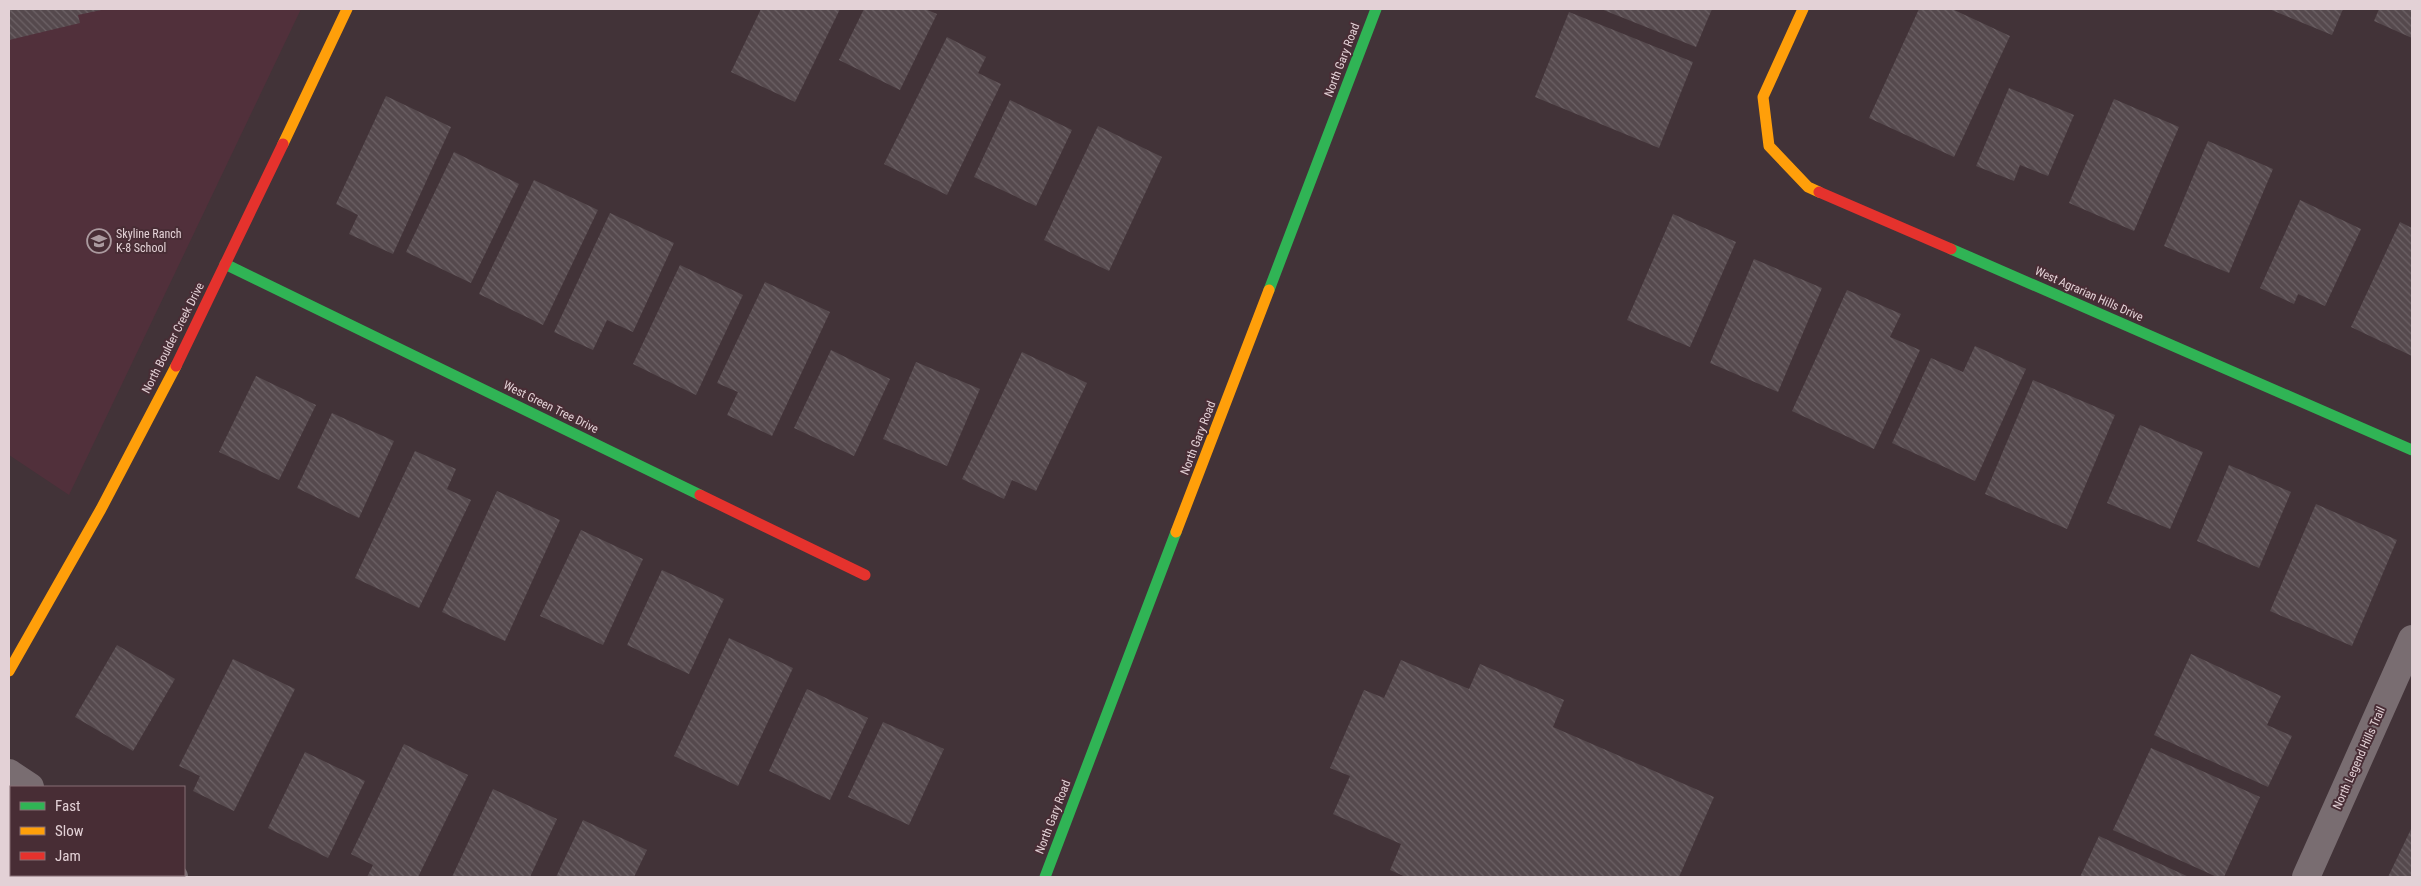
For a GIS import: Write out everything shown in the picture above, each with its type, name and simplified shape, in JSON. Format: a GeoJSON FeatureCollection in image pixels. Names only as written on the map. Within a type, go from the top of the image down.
{"type":"FeatureCollection","features":[{"type":"Feature","properties":{"kind":"street","name":"North Boulder Creek Drive"},"geometry":{"type":"LineString","coordinates":[[9,671],[98,519],[225,264],[347,9]]}},
{"type":"Feature","properties":{"kind":"street","name":"North Gary Road"},"geometry":{"type":"LineString","coordinates":[[1045,877],[1376,9]]}},
{"type":"Feature","properties":{"kind":"street","name":"West Agrarian Hills Drive"},"geometry":{"type":"LineString","coordinates":[[1803,9],[1763,97],[1769,146],[1808,187],[2412,450]]}},
{"type":"Feature","properties":{"kind":"street","name":"West Green Tree Drive"},"geometry":{"type":"LineString","coordinates":[[225,264],[865,574]]}},
{"type":"Feature","properties":{"kind":"street","name":"North Legend Hills Trail"},"geometry":{"type":"LineString","coordinates":[[2306,877],[2412,639]]}},
{"type":"Feature","properties":{"kind":"street"},"geometry":{"type":"LineString","coordinates":[[9,773],[28,786]]}},
{"type":"Feature","properties":{"kind":"shaded area","name":"Skyline Ranch K-8 School"},"geometry":{"type":"Polygon","coordinates":[[[9,9],[301,9],[69,495],[9,455],[9,9]]]}},
{"type":"Feature","properties":{"kind":"building"},"geometry":{"type":"Polygon","coordinates":[[[9,9],[101,10],[78,15],[80,23],[9,40],[9,9]]]}},
{"type":"Feature","properties":{"kind":"building"},"geometry":{"type":"Polygon","coordinates":[[[761,9],[840,9],[795,102],[731,72],[761,9]]]}},
{"type":"Feature","properties":{"kind":"building"},"geometry":{"type":"Polygon","coordinates":[[[864,9],[925,9],[937,14],[900,90],[839,60],[864,9]]]}},
{"type":"Feature","properties":{"kind":"building"},"geometry":{"type":"Polygon","coordinates":[[[1601,9],[1712,9],[1696,47],[1601,9]]]}},
{"type":"Feature","properties":{"kind":"building"},"geometry":{"type":"Polygon","coordinates":[[[1919,9],[1952,9],[2010,36],[1954,157],[1869,118],[1919,9]]]}},
{"type":"Feature","properties":{"kind":"building"},"geometry":{"type":"Polygon","coordinates":[[[2269,9],[2343,9],[2332,35],[2269,9]]]}},
{"type":"Feature","properties":{"kind":"building"},"geometry":{"type":"Polygon","coordinates":[[[2379,9],[2412,9],[2412,38],[2374,21],[2379,9]]]}},
{"type":"Feature","properties":{"kind":"building"},"geometry":{"type":"Polygon","coordinates":[[[1569,12],[1693,62],[1659,148],[1535,97],[1569,12]]]}},
{"type":"Feature","properties":{"kind":"building"},"geometry":{"type":"Polygon","coordinates":[[[947,37],[986,57],[978,73],[1001,84],[947,195],[884,164],[947,37]]]}},
{"type":"Feature","properties":{"kind":"building"},"geometry":{"type":"Polygon","coordinates":[[[2009,88],[2074,115],[2048,176],[2020,165],[2014,181],[1976,166],[2009,88]]]}},
{"type":"Feature","properties":{"kind":"building"},"geometry":{"type":"Polygon","coordinates":[[[386,96],[451,127],[393,254],[349,234],[358,215],[336,204],[386,96]]]}},
{"type":"Feature","properties":{"kind":"building"},"geometry":{"type":"Polygon","coordinates":[[[2114,99],[2179,127],[2134,231],[2069,203],[2114,99]]]}},
{"type":"Feature","properties":{"kind":"building"},"geometry":{"type":"Polygon","coordinates":[[[1010,100],[1072,130],[1036,206],[974,177],[1010,100]]]}},
{"type":"Feature","properties":{"kind":"building"},"geometry":{"type":"Polygon","coordinates":[[[1098,126],[1162,157],[1109,271],[1044,240],[1098,126]]]}},
{"type":"Feature","properties":{"kind":"building"},"geometry":{"type":"Polygon","coordinates":[[[2208,141],[2273,169],[2229,273],[2164,246],[2208,141]]]}},
{"type":"Feature","properties":{"kind":"building"},"geometry":{"type":"Polygon","coordinates":[[[454,152],[519,184],[471,283],[406,252],[454,152]]]}},
{"type":"Feature","properties":{"kind":"building"},"geometry":{"type":"Polygon","coordinates":[[[534,180],[598,210],[543,325],[479,294],[534,180]]]}},
{"type":"Feature","properties":{"kind":"building"},"geometry":{"type":"Polygon","coordinates":[[[2300,200],[2361,229],[2325,306],[2298,294],[2294,304],[2260,288],[2300,200]]]}},
{"type":"Feature","properties":{"kind":"building"},"geometry":{"type":"Polygon","coordinates":[[[610,213],[674,243],[633,332],[607,320],[593,350],[554,332],[610,213]]]}},
{"type":"Feature","properties":{"kind":"building"},"geometry":{"type":"Polygon","coordinates":[[[1673,214],[1736,242],[1690,347],[1627,320],[1673,214]]]}},
{"type":"Feature","properties":{"kind":"building"},"geometry":{"type":"Polygon","coordinates":[[[2400,222],[2412,228],[2412,356],[2351,327],[2400,222]]]}},
{"type":"Feature","properties":{"kind":"building"},"geometry":{"type":"Polygon","coordinates":[[[1754,259],[1822,288],[1778,392],[1710,363],[1754,259]]]}},
{"type":"Feature","properties":{"kind":"building"},"geometry":{"type":"Polygon","coordinates":[[[680,265],[743,295],[696,395],[633,364],[680,265]]]}},
{"type":"Feature","properties":{"kind":"building"},"geometry":{"type":"Polygon","coordinates":[[[765,282],[830,312],[772,436],[727,415],[738,392],[717,383],[765,282]]]}},
{"type":"Feature","properties":{"kind":"building"},"geometry":{"type":"Polygon","coordinates":[[[1847,290],[1901,314],[1890,337],[1920,350],[1874,449],[1792,411],[1847,290]]]}},
{"type":"Feature","properties":{"kind":"building"},"geometry":{"type":"Polygon","coordinates":[[[1975,346],[2026,369],[1975,481],[1892,443],[1931,358],[1963,372],[1975,346]]]}},
{"type":"Feature","properties":{"kind":"building"},"geometry":{"type":"Polygon","coordinates":[[[831,350],[890,379],[854,456],[794,428],[831,350]]]}},
{"type":"Feature","properties":{"kind":"building"},"geometry":{"type":"Polygon","coordinates":[[[1022,352],[1087,383],[1036,491],[1012,480],[1004,499],[962,479],[1022,352]]]}},
{"type":"Feature","properties":{"kind":"building"},"geometry":{"type":"Polygon","coordinates":[[[916,362],[980,389],[947,466],[883,439],[916,362]]]}},
{"type":"Feature","properties":{"kind":"building"},"geometry":{"type":"Polygon","coordinates":[[[256,376],[316,405],[279,480],[219,452],[256,376]]]}},
{"type":"Feature","properties":{"kind":"building"},"geometry":{"type":"Polygon","coordinates":[[[2033,380],[2115,415],[2067,529],[1985,494],[2033,380]]]}},
{"type":"Feature","properties":{"kind":"building"},"geometry":{"type":"Polygon","coordinates":[[[332,413],[394,441],[359,518],[297,488],[332,413]]]}},
{"type":"Feature","properties":{"kind":"building"},"geometry":{"type":"Polygon","coordinates":[[[2140,425],[2203,452],[2170,529],[2107,503],[2140,425]]]}},
{"type":"Feature","properties":{"kind":"building"},"geometry":{"type":"Polygon","coordinates":[[[415,451],[456,469],[447,489],[471,500],[419,608],[355,578],[415,451]]]}},
{"type":"Feature","properties":{"kind":"building"},"geometry":{"type":"Polygon","coordinates":[[[2229,465],[2291,492],[2259,568],[2197,541],[2229,465]]]}},
{"type":"Feature","properties":{"kind":"building"},"geometry":{"type":"Polygon","coordinates":[[[497,491],[560,520],[505,641],[442,612],[497,491]]]}},
{"type":"Feature","properties":{"kind":"building"},"geometry":{"type":"Polygon","coordinates":[[[2316,504],[2397,540],[2352,646],[2270,611],[2316,504]]]}},
{"type":"Feature","properties":{"kind":"building"},"geometry":{"type":"Polygon","coordinates":[[[581,530],[643,559],[603,645],[540,616],[581,530]]]}},
{"type":"Feature","properties":{"kind":"building"},"geometry":{"type":"Polygon","coordinates":[[[662,570],[724,599],[689,674],[627,645],[662,570]]]}},
{"type":"Feature","properties":{"kind":"building"},"geometry":{"type":"Polygon","coordinates":[[[729,638],[793,668],[738,786],[674,756],[729,638]]]}},
{"type":"Feature","properties":{"kind":"building"},"geometry":{"type":"Polygon","coordinates":[[[117,645],[175,679],[133,751],[75,717],[117,645]]]}},
{"type":"Feature","properties":{"kind":"building"},"geometry":{"type":"Polygon","coordinates":[[[2191,654],[2281,696],[2267,725],[2292,736],[2268,787],[2154,735],[2191,654]]]}},
{"type":"Feature","properties":{"kind":"building"},"geometry":{"type":"Polygon","coordinates":[[[233,659],[295,689],[234,811],[193,791],[200,776],[179,766],[233,659]]]}},
{"type":"Feature","properties":{"kind":"building"},"geometry":{"type":"Polygon","coordinates":[[[1401,660],[1469,689],[1480,664],[1564,700],[1553,727],[1714,797],[1679,877],[1406,877],[1390,870],[1401,844],[1333,814],[1350,776],[1330,768],[1364,690],[1384,698],[1401,660]]]}},
{"type":"Feature","properties":{"kind":"building"},"geometry":{"type":"Polygon","coordinates":[[[807,689],[868,718],[830,800],[769,771],[807,689]]]}},
{"type":"Feature","properties":{"kind":"building"},"geometry":{"type":"Polygon","coordinates":[[[883,722],[944,749],[909,825],[848,797],[883,722]]]}},
{"type":"Feature","properties":{"kind":"building"},"geometry":{"type":"Polygon","coordinates":[[[404,744],[468,775],[418,877],[367,877],[373,865],[351,854],[404,744]]]}},
{"type":"Feature","properties":{"kind":"building"},"geometry":{"type":"Polygon","coordinates":[[[2151,748],[2260,797],[2224,877],[2217,877],[2113,830],[2151,748]]]}},
{"type":"Feature","properties":{"kind":"building"},"geometry":{"type":"Polygon","coordinates":[[[305,752],[365,781],[328,858],[268,828],[305,752]]]}},
{"type":"Feature","properties":{"kind":"building"},"geometry":{"type":"Polygon","coordinates":[[[493,789],[557,819],[530,877],[452,877],[493,789]]]}},
{"type":"Feature","properties":{"kind":"building"},"geometry":{"type":"Polygon","coordinates":[[[583,820],[647,850],[634,877],[556,877],[583,820]]]}},
{"type":"Feature","properties":{"kind":"building"},"geometry":{"type":"Polygon","coordinates":[[[2412,827],[2412,877],[2388,877],[2412,827]]]}},
{"type":"Feature","properties":{"kind":"building"},"geometry":{"type":"Polygon","coordinates":[[[2099,836],[2189,877],[2080,877],[2099,836]]]}},
{"type":"Feature","properties":{"kind":"traffic: fast"},"geometry":{"type":"LineString","coordinates":[[1269,290],[1376,9]]}},
{"type":"Feature","properties":{"kind":"traffic: fast"},"geometry":{"type":"LineString","coordinates":[[1951,249],[2412,450]]}},
{"type":"Feature","properties":{"kind":"traffic: fast"},"geometry":{"type":"LineString","coordinates":[[225,264],[700,495]]}},
{"type":"Feature","properties":{"kind":"traffic: fast"},"geometry":{"type":"LineString","coordinates":[[1045,877],[1176,532]]}},
{"type":"Feature","properties":{"kind":"traffic: slow"},"geometry":{"type":"LineString","coordinates":[[283,144],[347,9]]}},
{"type":"Feature","properties":{"kind":"traffic: slow"},"geometry":{"type":"LineString","coordinates":[[1803,9],[1763,97],[1769,146],[1808,187],[1819,192]]}},
{"type":"Feature","properties":{"kind":"traffic: slow"},"geometry":{"type":"LineString","coordinates":[[1176,532],[1269,290]]}},
{"type":"Feature","properties":{"kind":"traffic: slow"},"geometry":{"type":"LineString","coordinates":[[9,671],[101,509],[176,366]]}},
{"type":"Feature","properties":{"kind":"traffic: jam"},"geometry":{"type":"LineString","coordinates":[[176,366],[283,144]]}},
{"type":"Feature","properties":{"kind":"traffic: jam"},"geometry":{"type":"LineString","coordinates":[[1819,192],[1951,249]]}},
{"type":"Feature","properties":{"kind":"traffic: jam"},"geometry":{"type":"LineString","coordinates":[[700,495],[865,575]]}},
{"type":"Feature","properties":{"kind":"place","name":"Skyline Ranch K-8 School"},"geometry":{"type":"Point","coordinates":[99,241]}}]}
